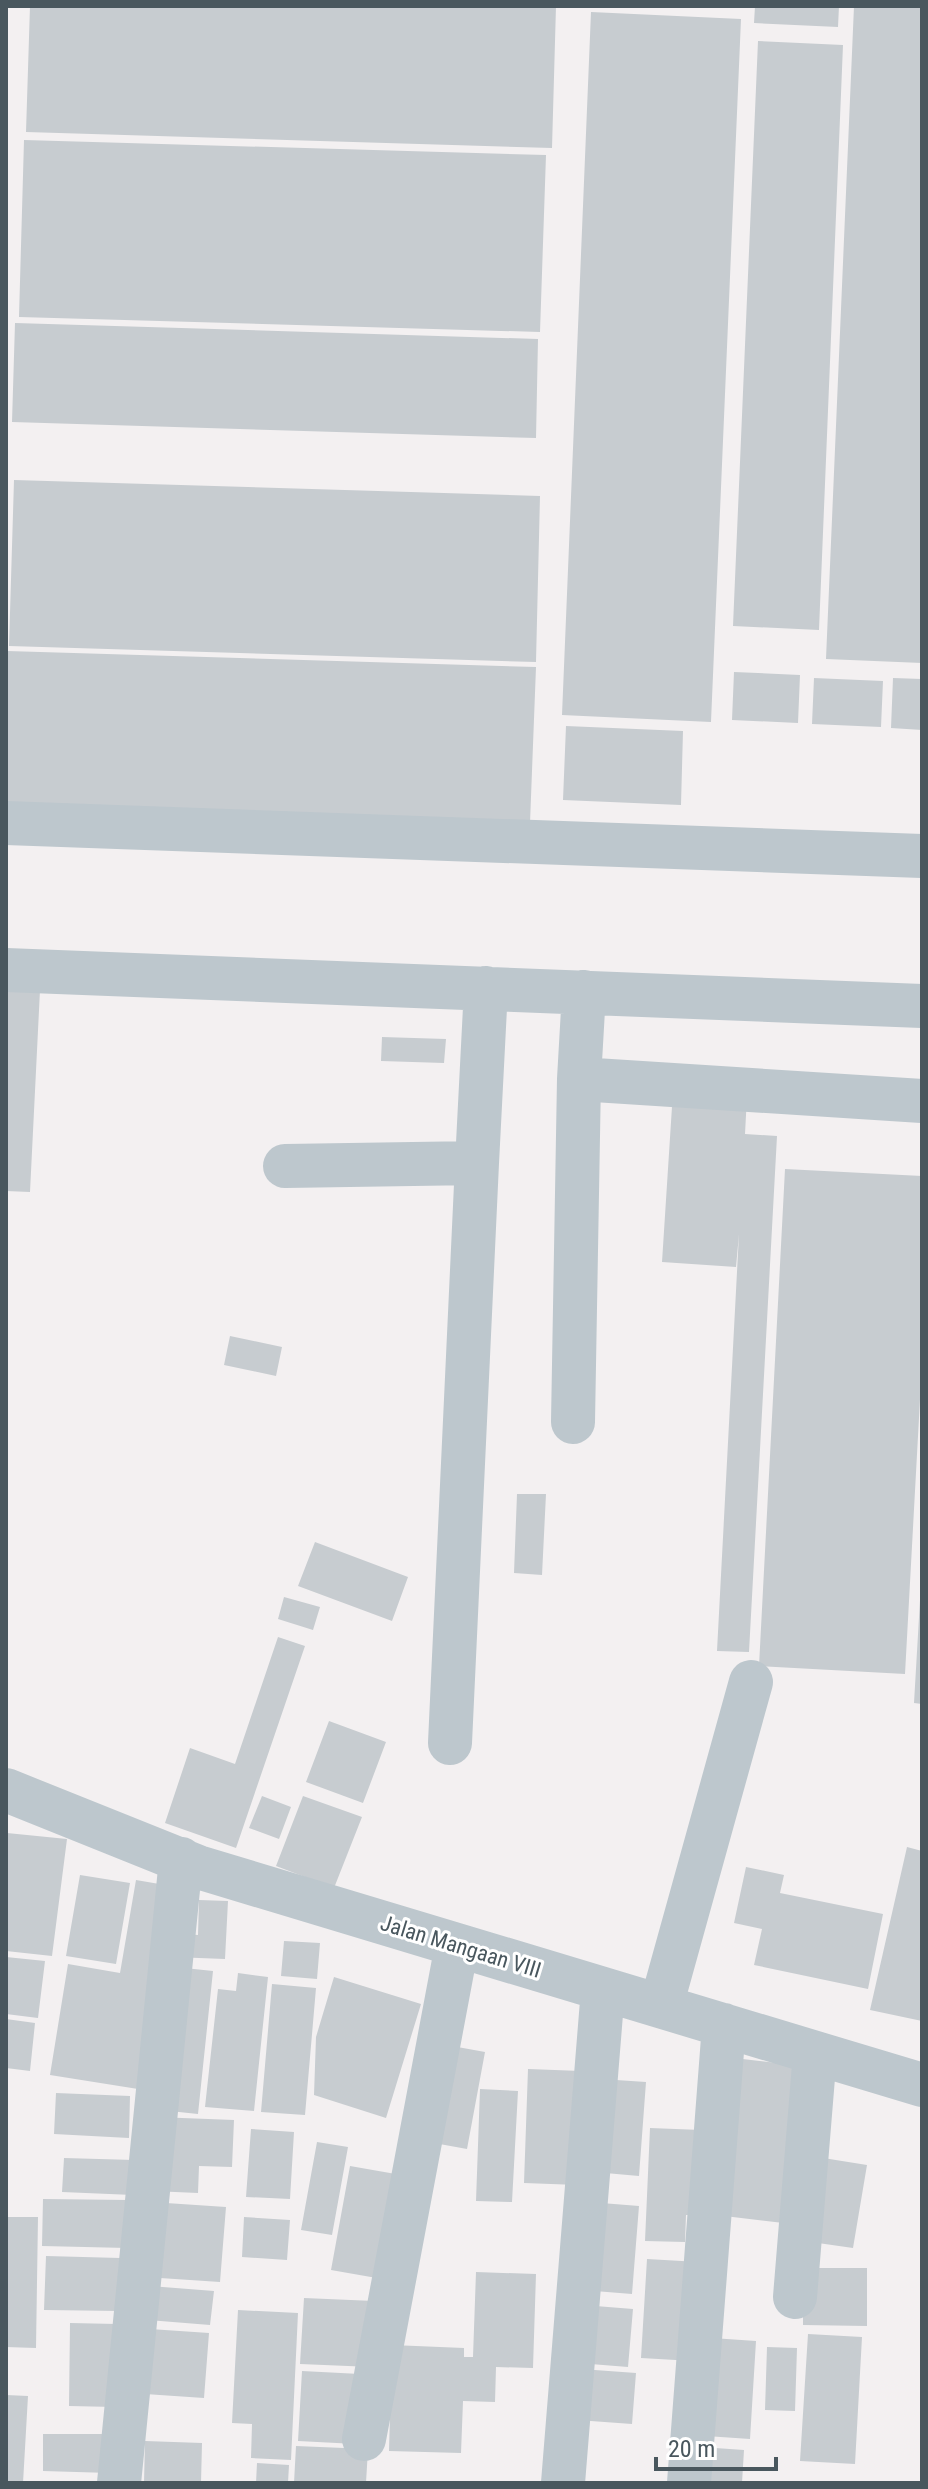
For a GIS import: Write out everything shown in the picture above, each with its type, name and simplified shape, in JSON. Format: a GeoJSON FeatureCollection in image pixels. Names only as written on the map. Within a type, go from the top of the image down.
{"type":"FeatureCollection","features":[{"type":"Feature","properties":{"kind":"street"},"geometry":{"type":"LineString","coordinates":[[6,823],[922,856]]}},
{"type":"Feature","properties":{"kind":"street"},"geometry":{"type":"LineString","coordinates":[[6,970],[922,1006]]}},
{"type":"Feature","properties":{"kind":"street"},"geometry":{"type":"LineString","coordinates":[[450,1743],[486,988]]}},
{"type":"Feature","properties":{"kind":"street"},"geometry":{"type":"LineString","coordinates":[[573,1422],[579,1079],[584,992]]}},
{"type":"Feature","properties":{"kind":"street"},"geometry":{"type":"LineString","coordinates":[[579,1079],[922,1101]]}},
{"type":"Feature","properties":{"kind":"street"},"geometry":{"type":"LineString","coordinates":[[285,1166],[477,1163]]}},
{"type":"Feature","properties":{"kind":"street"},"geometry":{"type":"LineString","coordinates":[[661,2006],[751,1682]]}},
{"type":"Feature","properties":{"kind":"street","name":"Jalan Mangaan VIII"},"geometry":{"type":"LineString","coordinates":[[6,1790],[198,1867],[922,2085]]}},
{"type":"Feature","properties":{"kind":"street"},"geometry":{"type":"LineString","coordinates":[[119,2483],[181,1859]]}},
{"type":"Feature","properties":{"kind":"street"},"geometry":{"type":"LineString","coordinates":[[364,2439],[457,1945]]}},
{"type":"Feature","properties":{"kind":"street"},"geometry":{"type":"LineString","coordinates":[[563,2483],[603,1989]]}},
{"type":"Feature","properties":{"kind":"street"},"geometry":{"type":"LineString","coordinates":[[689,2483],[724,2025]]}},
{"type":"Feature","properties":{"kind":"street"},"geometry":{"type":"LineString","coordinates":[[795,2297],[815,2053]]}},
{"type":"Feature","properties":{"kind":"building"},"geometry":{"type":"Polygon","coordinates":[[[30,6],[556,6],[552,148],[26,132],[30,6]]]}},
{"type":"Feature","properties":{"kind":"building"},"geometry":{"type":"Polygon","coordinates":[[[755,6],[839,6],[838,27],[754,23],[755,6]]]}},
{"type":"Feature","properties":{"kind":"building"},"geometry":{"type":"Polygon","coordinates":[[[854,6],[922,6],[922,663],[826,659],[854,6]]]}},
{"type":"Feature","properties":{"kind":"building"},"geometry":{"type":"Polygon","coordinates":[[[591,12],[741,19],[711,722],[562,715],[591,12]]]}},
{"type":"Feature","properties":{"kind":"building"},"geometry":{"type":"Polygon","coordinates":[[[758,41],[843,45],[819,630],[733,626],[758,41]]]}},
{"type":"Feature","properties":{"kind":"building"},"geometry":{"type":"Polygon","coordinates":[[[24,140],[546,155],[540,332],[19,317],[24,140]]]}},
{"type":"Feature","properties":{"kind":"building"},"geometry":{"type":"Polygon","coordinates":[[[15,323],[538,339],[536,438],[12,422],[15,323]]]}},
{"type":"Feature","properties":{"kind":"building"},"geometry":{"type":"Polygon","coordinates":[[[14,480],[540,496],[536,662],[9,646],[14,480]]]}},
{"type":"Feature","properties":{"kind":"building"},"geometry":{"type":"Polygon","coordinates":[[[7,651],[536,667],[530,823],[6,807],[7,651]]]}},
{"type":"Feature","properties":{"kind":"building"},"geometry":{"type":"Polygon","coordinates":[[[734,672],[800,675],[798,723],[732,720],[734,672]]]}},
{"type":"Feature","properties":{"kind":"building"},"geometry":{"type":"Polygon","coordinates":[[[814,678],[883,681],[881,727],[812,724],[814,678]]]}},
{"type":"Feature","properties":{"kind":"building"},"geometry":{"type":"Polygon","coordinates":[[[893,678],[922,679],[922,730],[891,728],[893,678]]]}},
{"type":"Feature","properties":{"kind":"building"},"geometry":{"type":"Polygon","coordinates":[[[566,726],[683,731],[681,805],[563,800],[566,726]]]}},
{"type":"Feature","properties":{"kind":"building"},"geometry":{"type":"Polygon","coordinates":[[[6,988],[40,990],[30,1192],[6,1191],[6,988]]]}},
{"type":"Feature","properties":{"kind":"building"},"geometry":{"type":"Polygon","coordinates":[[[382,1037],[446,1039],[444,1063],[381,1061],[382,1037]]]}},
{"type":"Feature","properties":{"kind":"building"},"geometry":{"type":"Polygon","coordinates":[[[673,1091],[747,1096],[745,1134],[777,1136],[749,1652],[717,1651],[739,1234],[736,1267],[662,1262],[673,1091]]]}},
{"type":"Feature","properties":{"kind":"building"},"geometry":{"type":"Polygon","coordinates":[[[785,1169],[922,1176],[922,1363],[905,1674],[759,1666],[785,1169]]]}},
{"type":"Feature","properties":{"kind":"building"},"geometry":{"type":"Polygon","coordinates":[[[230,1336],[282,1347],[276,1376],[224,1365],[230,1336]]]}},
{"type":"Feature","properties":{"kind":"building"},"geometry":{"type":"Polygon","coordinates":[[[517,1494],[546,1494],[542,1575],[514,1573],[517,1494]]]}},
{"type":"Feature","properties":{"kind":"building"},"geometry":{"type":"Polygon","coordinates":[[[315,1542],[408,1577],[392,1621],[298,1586],[315,1542]]]}},
{"type":"Feature","properties":{"kind":"building"},"geometry":{"type":"Polygon","coordinates":[[[284,1597],[320,1607],[313,1630],[278,1619],[284,1597]]]}},
{"type":"Feature","properties":{"kind":"building"},"geometry":{"type":"Polygon","coordinates":[[[922,1600],[922,1704],[914,1703],[922,1600]]]}},
{"type":"Feature","properties":{"kind":"building"},"geometry":{"type":"Polygon","coordinates":[[[278,1637],[305,1646],[236,1848],[165,1823],[190,1748],[235,1764],[278,1637]]]}},
{"type":"Feature","properties":{"kind":"building"},"geometry":{"type":"Polygon","coordinates":[[[329,1721],[386,1742],[363,1803],[306,1782],[329,1721]]]}},
{"type":"Feature","properties":{"kind":"building"},"geometry":{"type":"Polygon","coordinates":[[[262,1796],[291,1807],[279,1839],[249,1828],[262,1796]]]}},
{"type":"Feature","properties":{"kind":"building"},"geometry":{"type":"Polygon","coordinates":[[[303,1796],[362,1817],[334,1888],[276,1866],[303,1796]]]}},
{"type":"Feature","properties":{"kind":"building"},"geometry":{"type":"Polygon","coordinates":[[[7,1833],[67,1839],[52,1956],[6,1951],[7,1833]]]}},
{"type":"Feature","properties":{"kind":"building"},"geometry":{"type":"Polygon","coordinates":[[[907,1847],[922,1851],[922,2021],[870,2010],[907,1847]]]}},
{"type":"Feature","properties":{"kind":"building"},"geometry":{"type":"Polygon","coordinates":[[[746,1867],[784,1875],[780,1893],[883,1914],[868,1989],[754,1965],[762,1929],[734,1923],[746,1867]]]}},
{"type":"Feature","properties":{"kind":"building"},"geometry":{"type":"Polygon","coordinates":[[[80,1875],[130,1883],[116,1964],[66,1956],[80,1875]]]}},
{"type":"Feature","properties":{"kind":"building"},"geometry":{"type":"Polygon","coordinates":[[[136,1880],[171,1886],[138,2089],[50,2075],[68,1964],[120,1973],[136,1880]]]}},
{"type":"Feature","properties":{"kind":"building"},"geometry":{"type":"Polygon","coordinates":[[[199,1900],[228,1901],[225,1959],[173,1957],[174,1933],[198,1935],[199,1900]]]}},
{"type":"Feature","properties":{"kind":"building"},"geometry":{"type":"Polygon","coordinates":[[[284,1941],[320,1943],[317,1979],[281,1976],[284,1941]]]}},
{"type":"Feature","properties":{"kind":"building"},"geometry":{"type":"Polygon","coordinates":[[[6,1957],[45,1961],[38,2018],[6,2014],[6,1957]]]}},
{"type":"Feature","properties":{"kind":"building"},"geometry":{"type":"Polygon","coordinates":[[[175,1967],[213,1971],[198,2114],[160,2110],[175,1967]]]}},
{"type":"Feature","properties":{"kind":"building"},"geometry":{"type":"Polygon","coordinates":[[[238,1973],[268,1977],[254,2111],[205,2107],[218,1989],[236,1991],[238,1973]]]}},
{"type":"Feature","properties":{"kind":"building"},"geometry":{"type":"Polygon","coordinates":[[[334,1977],[421,2004],[386,2118],[314,2095],[316,2037],[334,1977]]]}},
{"type":"Feature","properties":{"kind":"building"},"geometry":{"type":"Polygon","coordinates":[[[272,1984],[316,1988],[305,2115],[261,2112],[272,1984]]]}},
{"type":"Feature","properties":{"kind":"building"},"geometry":{"type":"Polygon","coordinates":[[[6,2019],[35,2023],[30,2071],[6,2068],[6,2019]]]}},
{"type":"Feature","properties":{"kind":"building"},"geometry":{"type":"Polygon","coordinates":[[[441,2044],[485,2052],[467,2149],[423,2141],[441,2044]]]}},
{"type":"Feature","properties":{"kind":"building"},"geometry":{"type":"Polygon","coordinates":[[[734,2058],[811,2067],[792,2224],[716,2215],[734,2058]]]}},
{"type":"Feature","properties":{"kind":"building"},"geometry":{"type":"Polygon","coordinates":[[[528,2069],[581,2071],[578,2185],[524,2183],[528,2069]]]}},
{"type":"Feature","properties":{"kind":"building"},"geometry":{"type":"Polygon","coordinates":[[[601,2079],[646,2082],[639,2176],[594,2172],[601,2079]]]}},
{"type":"Feature","properties":{"kind":"building"},"geometry":{"type":"Polygon","coordinates":[[[480,2089],[518,2091],[512,2202],[476,2201],[480,2089]]]}},
{"type":"Feature","properties":{"kind":"building"},"geometry":{"type":"Polygon","coordinates":[[[56,2093],[130,2096],[129,2138],[54,2134],[56,2093]]]}},
{"type":"Feature","properties":{"kind":"building"},"geometry":{"type":"Polygon","coordinates":[[[156,2117],[234,2120],[232,2167],[199,2166],[198,2193],[152,2191],[156,2117]]]}},
{"type":"Feature","properties":{"kind":"building"},"geometry":{"type":"Polygon","coordinates":[[[650,2128],[701,2130],[697,2215],[686,2215],[685,2242],[645,2241],[650,2128]]]}},
{"type":"Feature","properties":{"kind":"building"},"geometry":{"type":"Polygon","coordinates":[[[251,2129],[294,2132],[290,2199],[246,2197],[251,2129]]]}},
{"type":"Feature","properties":{"kind":"building"},"geometry":{"type":"Polygon","coordinates":[[[317,2142],[348,2147],[332,2235],[301,2230],[317,2142]]]}},
{"type":"Feature","properties":{"kind":"building"},"geometry":{"type":"Polygon","coordinates":[[[817,2157],[867,2165],[853,2248],[804,2241],[817,2157]]]}},
{"type":"Feature","properties":{"kind":"building"},"geometry":{"type":"Polygon","coordinates":[[[64,2158],[134,2160],[133,2195],[62,2192],[64,2158]]]}},
{"type":"Feature","properties":{"kind":"building"},"geometry":{"type":"Polygon","coordinates":[[[350,2166],[407,2176],[388,2280],[331,2270],[350,2166]]]}},
{"type":"Feature","properties":{"kind":"building"},"geometry":{"type":"Polygon","coordinates":[[[43,2199],[128,2200],[127,2248],[42,2246],[43,2199]]]}},
{"type":"Feature","properties":{"kind":"building"},"geometry":{"type":"Polygon","coordinates":[[[589,2202],[639,2206],[632,2294],[582,2290],[589,2202]]]}},
{"type":"Feature","properties":{"kind":"building"},"geometry":{"type":"Polygon","coordinates":[[[166,2203],[226,2207],[220,2282],[160,2278],[166,2203]]]}},
{"type":"Feature","properties":{"kind":"building"},"geometry":{"type":"Polygon","coordinates":[[[6,2217],[38,2217],[36,2348],[6,2347],[6,2217]]]}},
{"type":"Feature","properties":{"kind":"building"},"geometry":{"type":"Polygon","coordinates":[[[244,2217],[290,2220],[287,2260],[242,2257],[244,2217]]]}},
{"type":"Feature","properties":{"kind":"building"},"geometry":{"type":"Polygon","coordinates":[[[46,2256],[120,2258],[119,2311],[44,2310],[46,2256]]]}},
{"type":"Feature","properties":{"kind":"building"},"geometry":{"type":"Polygon","coordinates":[[[647,2259],[699,2262],[693,2361],[641,2358],[647,2259]]]}},
{"type":"Feature","properties":{"kind":"building"},"geometry":{"type":"Polygon","coordinates":[[[803,2268],[867,2268],[867,2326],[803,2325],[803,2268]]]}},
{"type":"Feature","properties":{"kind":"building"},"geometry":{"type":"Polygon","coordinates":[[[476,2272],[536,2274],[533,2368],[496,2367],[495,2402],[463,2401],[461,2453],[389,2451],[392,2345],[464,2348],[464,2357],[473,2357],[476,2272]]]}},
{"type":"Feature","properties":{"kind":"building"},"geometry":{"type":"Polygon","coordinates":[[[150,2286],[214,2291],[210,2325],[148,2320],[150,2286]]]}},
{"type":"Feature","properties":{"kind":"building"},"geometry":{"type":"Polygon","coordinates":[[[304,2298],[374,2301],[372,2367],[300,2364],[304,2298]]]}},
{"type":"Feature","properties":{"kind":"building"},"geometry":{"type":"Polygon","coordinates":[[[583,2305],[633,2309],[628,2367],[578,2363],[583,2305]]]}},
{"type":"Feature","properties":{"kind":"building"},"geometry":{"type":"Polygon","coordinates":[[[238,2310],[298,2313],[291,2460],[251,2458],[252,2424],[232,2423],[238,2310]]]}},
{"type":"Feature","properties":{"kind":"building"},"geometry":{"type":"Polygon","coordinates":[[[70,2323],[117,2324],[115,2407],[69,2406],[70,2323]]]}},
{"type":"Feature","properties":{"kind":"building"},"geometry":{"type":"Polygon","coordinates":[[[150,2329],[209,2333],[204,2398],[145,2394],[150,2329]]]}},
{"type":"Feature","properties":{"kind":"building"},"geometry":{"type":"Polygon","coordinates":[[[808,2334],[862,2337],[855,2464],[800,2461],[808,2334]]]}},
{"type":"Feature","properties":{"kind":"building"},"geometry":{"type":"Polygon","coordinates":[[[712,2338],[756,2341],[750,2439],[706,2436],[712,2338]]]}},
{"type":"Feature","properties":{"kind":"building"},"geometry":{"type":"Polygon","coordinates":[[[767,2347],[797,2348],[795,2411],[765,2410],[767,2347]]]}},
{"type":"Feature","properties":{"kind":"building"},"geometry":{"type":"Polygon","coordinates":[[[581,2369],[636,2373],[632,2424],[577,2420],[581,2369]]]}},
{"type":"Feature","properties":{"kind":"building"},"geometry":{"type":"Polygon","coordinates":[[[302,2371],[360,2374],[356,2444],[298,2441],[302,2371]]]}},
{"type":"Feature","properties":{"kind":"building"},"geometry":{"type":"Polygon","coordinates":[[[6,2395],[28,2396],[23,2483],[6,2483],[6,2395]]]}},
{"type":"Feature","properties":{"kind":"building"},"geometry":{"type":"Polygon","coordinates":[[[43,2434],[111,2434],[110,2473],[43,2471],[43,2434]]]}},
{"type":"Feature","properties":{"kind":"building"},"geometry":{"type":"Polygon","coordinates":[[[145,2441],[202,2443],[201,2483],[144,2483],[145,2441]]]}},
{"type":"Feature","properties":{"kind":"building"},"geometry":{"type":"Polygon","coordinates":[[[296,2446],[368,2449],[366,2483],[294,2483],[296,2446]]]}},
{"type":"Feature","properties":{"kind":"building"},"geometry":{"type":"Polygon","coordinates":[[[701,2447],[744,2450],[742,2483],[699,2483],[701,2447]]]}},
{"type":"Feature","properties":{"kind":"building"},"geometry":{"type":"Polygon","coordinates":[[[257,2463],[289,2465],[288,2483],[256,2483],[257,2463]]]}}]}
